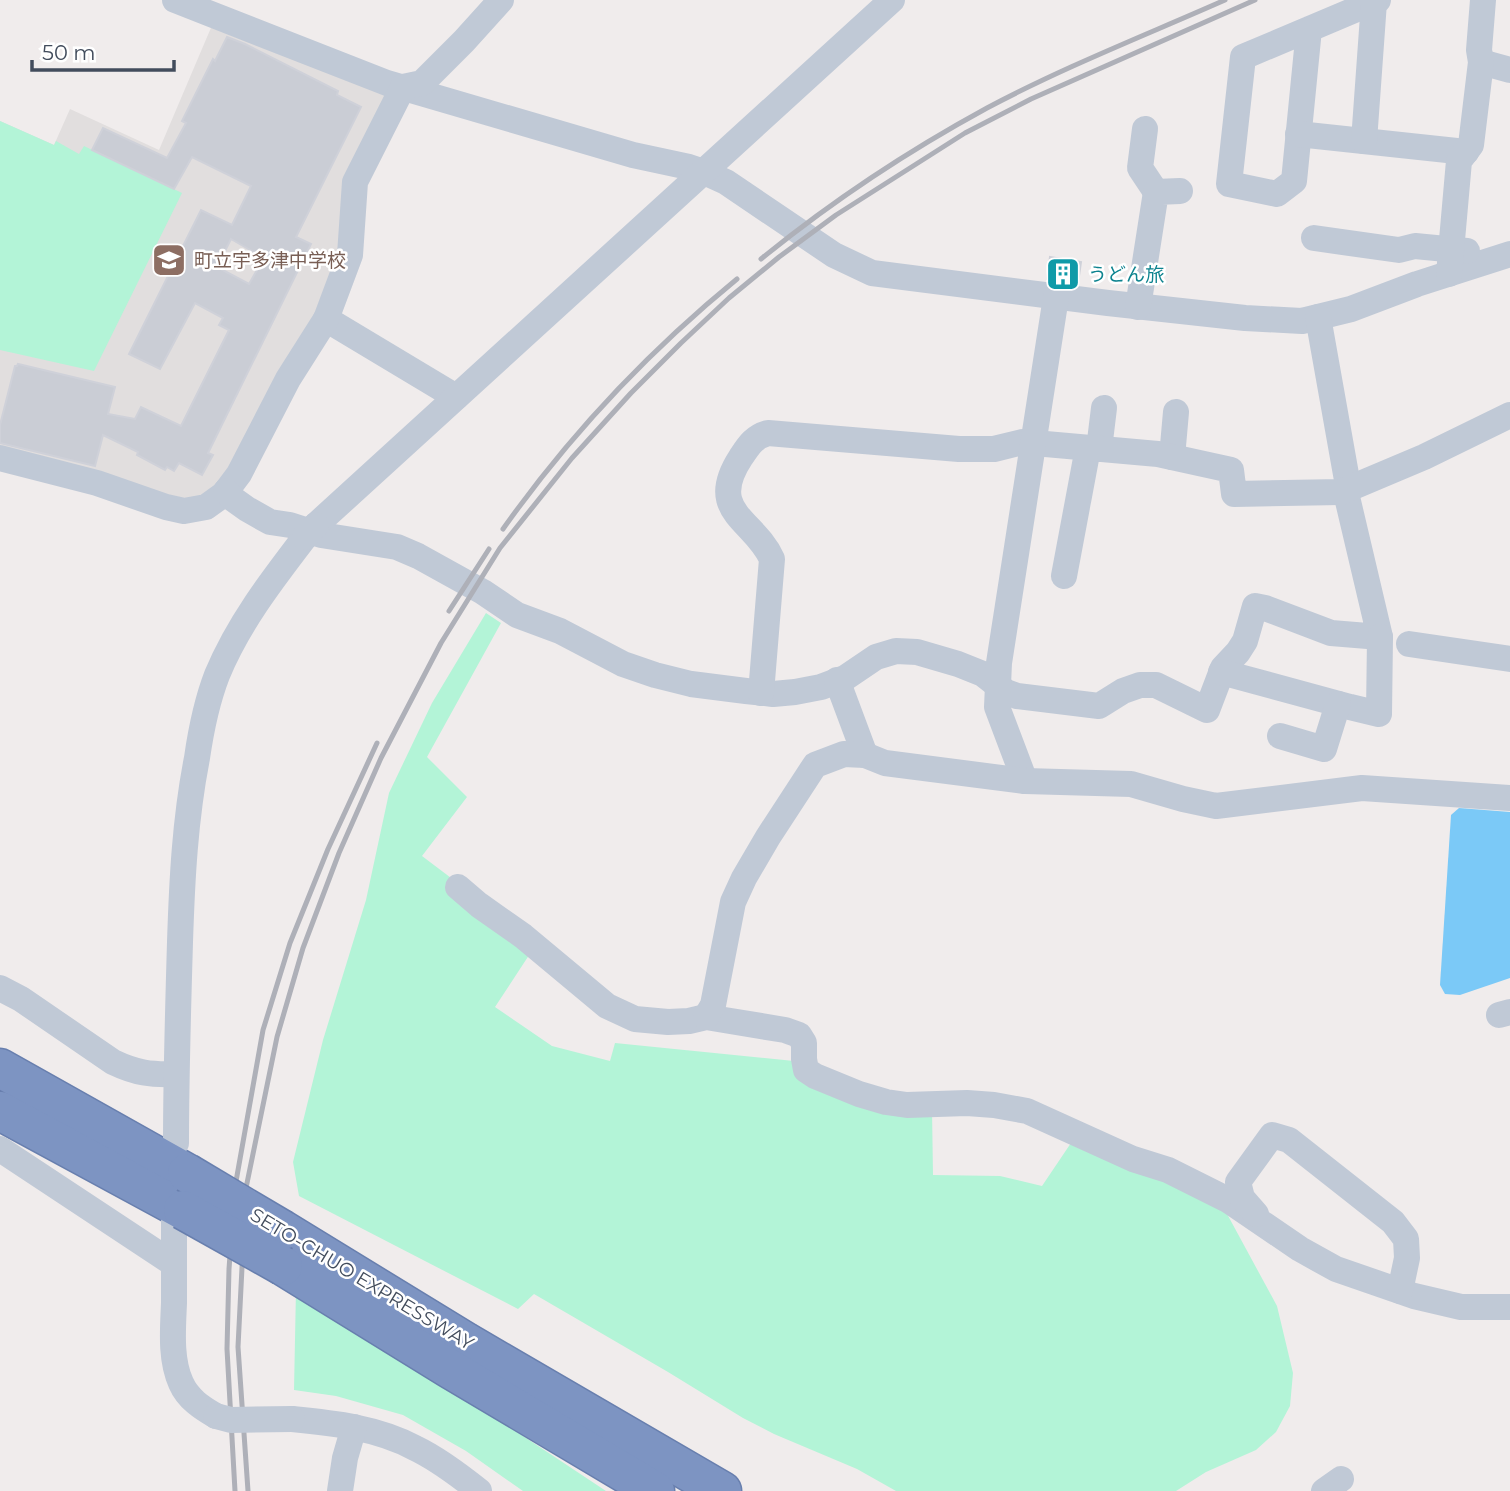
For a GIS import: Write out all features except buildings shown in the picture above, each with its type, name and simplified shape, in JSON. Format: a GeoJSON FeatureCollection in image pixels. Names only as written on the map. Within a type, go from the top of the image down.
{"type":"FeatureCollection","features":[{"type":"Feature","properties":{"kind":"highway","name":"SETO-CHUO EXPRESSWAY"},"geometry":{"type":"LineString","coordinates":[[0,1068],[181,1158],[283,1248],[450,1369],[655,1491]]}},
{"type":"Feature","properties":{"kind":"highway","name":"SETO-CHUO EXPRESSWAY"},"geometry":{"type":"LineString","coordinates":[[0,1111],[179,1215],[283,1248],[466,1342],[722,1491]]}},
{"type":"Feature","properties":{"kind":"street"},"geometry":{"type":"LineString","coordinates":[[175,0],[387,83],[621,151],[704,172],[726,182],[834,255],[872,273],[1138,307],[1302,321],[1351,309],[1450,261],[1509,254]]}},
{"type":"Feature","properties":{"kind":"street"},"geometry":{"type":"LineString","coordinates":[[403,87],[422,83],[500,0]]}},
{"type":"Feature","properties":{"kind":"street"},"geometry":{"type":"LineString","coordinates":[[181,1158],[176,1074],[184,851],[191,788],[202,729],[217,676],[266,588],[311,531],[892,0]]}},
{"type":"Feature","properties":{"kind":"street"},"geometry":{"type":"LineString","coordinates":[[1450,261],[1459,161],[1471,145],[1481,62],[1479,50],[1483,0]]}},
{"type":"Feature","properties":{"kind":"street"},"geometry":{"type":"LineString","coordinates":[[1309,29],[1294,181],[1277,194],[1229,184],[1243,57],[1309,29],[1376,1],[1364,141]]}},
{"type":"Feature","properties":{"kind":"street"},"geometry":{"type":"LineString","coordinates":[[1481,62],[1510,70]]}},
{"type":"Feature","properties":{"kind":"street"},"geometry":{"type":"LineString","coordinates":[[0,458],[97,482],[184,511],[206,507],[226,491],[239,474],[288,379],[326,319],[350,255],[355,181],[403,87]]}},
{"type":"Feature","properties":{"kind":"street"},"geometry":{"type":"LineString","coordinates":[[1138,307],[1168,192],[1140,168],[1145,129]]}},
{"type":"Feature","properties":{"kind":"street"},"geometry":{"type":"LineString","coordinates":[[1298,134],[1466,152]]}},
{"type":"Feature","properties":{"kind":"street"},"geometry":{"type":"LineString","coordinates":[[1314,239],[1399,250],[1415,246],[1450,261]]}},
{"type":"Feature","properties":{"kind":"street"},"geometry":{"type":"LineString","coordinates":[[1026,781],[997,707],[999,663],[1056,297]]}},
{"type":"Feature","properties":{"kind":"street"},"geometry":{"type":"LineString","coordinates":[[1221,672],[1379,714],[1380,637],[1347,497],[1318,317]]}},
{"type":"Feature","properties":{"kind":"street"},"geometry":{"type":"LineString","coordinates":[[326,319],[456,397]]}},
{"type":"Feature","properties":{"kind":"street"},"geometry":{"type":"LineString","coordinates":[[1064,576],[1080,542],[1093,449],[1104,408]]}},
{"type":"Feature","properties":{"kind":"street"},"geometry":{"type":"LineString","coordinates":[[1172,457],[1176,412]]}},
{"type":"Feature","properties":{"kind":"street"},"geometry":{"type":"LineString","coordinates":[[761,693],[772,559],[766,546],[733,510],[729,498],[733,471],[758,436],[768,433],[971,449],[994,449],[1023,442],[1158,454],[1231,470],[1234,494],[1341,492],[1424,457],[1510,415]]}},
{"type":"Feature","properties":{"kind":"street"},"geometry":{"type":"LineString","coordinates":[[226,491],[247,509],[270,522],[321,535],[397,547],[407,551],[449,572],[517,615],[560,631],[654,676],[761,693],[795,692],[821,687],[845,678],[876,657],[896,651],[917,652],[958,664],[983,674],[1006,692],[1017,696],[1099,706],[1123,691],[1140,685],[1156,685],[1207,710],[1221,672],[1245,642],[1255,606],[1331,633],[1380,637]]}},
{"type":"Feature","properties":{"kind":"street"},"geometry":{"type":"LineString","coordinates":[[1409,644],[1510,659]]}},
{"type":"Feature","properties":{"kind":"street"},"geometry":{"type":"LineString","coordinates":[[837,680],[865,755]]}},
{"type":"Feature","properties":{"kind":"street"},"geometry":{"type":"LineString","coordinates":[[1280,736],[1324,748],[1338,704]]}},
{"type":"Feature","properties":{"kind":"street"},"geometry":{"type":"LineString","coordinates":[[706,1017],[713,1005],[733,902],[744,878],[815,765],[845,754],[865,755],[885,763],[1026,781],[1131,784],[1216,806],[1362,788],[1510,798]]}},
{"type":"Feature","properties":{"kind":"street"},"geometry":{"type":"LineString","coordinates":[[458,887],[523,936],[607,1006],[635,1019],[668,1022],[706,1017],[785,1030],[799,1035],[804,1043],[806,1070],[872,1098],[907,1105],[967,1103],[1027,1111],[1133,1159],[1168,1170],[1228,1200],[1300,1249],[1336,1269],[1400,1291],[1461,1307],[1510,1307]]}},
{"type":"Feature","properties":{"kind":"street"},"geometry":{"type":"LineString","coordinates":[[0,988],[127,1069],[153,1075],[176,1074]]}},
{"type":"Feature","properties":{"kind":"street"},"geometry":{"type":"LineString","coordinates":[[1268,1228],[1241,1198],[1238,1182],[1272,1135],[1289,1140],[1393,1222],[1406,1239],[1407,1258],[1400,1291]]}},
{"type":"Feature","properties":{"kind":"street"},"geometry":{"type":"LineString","coordinates":[[0,1149],[174,1264]]}},
{"type":"Feature","properties":{"kind":"street"},"geometry":{"type":"LineString","coordinates":[[179,1215],[174,1264],[173,1342],[180,1382],[195,1402],[216,1416],[231,1420],[292,1419],[354,1427],[399,1440],[432,1457],[479,1491]]}},
{"type":"Feature","properties":{"kind":"street"},"geometry":{"type":"LineString","coordinates":[[340,1491],[345,1458],[354,1427]]}},
{"type":"Feature","properties":{"kind":"shaded area","name":"町立宇多津中学校"},"geometry":{"type":"Polygon","coordinates":[[[213,23],[390,92],[329,299],[212,496],[189,503],[0,450],[0,121],[54,145],[70,109],[159,150],[213,23]]]}},
{"type":"Feature","properties":{"kind":"green space"},"geometry":{"type":"Polygon","coordinates":[[[0,121],[54,145],[56,141],[79,154],[84,146],[182,193],[94,371],[0,350],[0,121]]]}},
{"type":"Feature","properties":{"kind":"green space"},"geometry":{"type":"Polygon","coordinates":[[[486,613],[501,623],[427,757],[467,797],[422,856],[537,943],[495,1007],[552,1046],[610,1061],[615,1043],[804,1062],[932,1109],[933,1175],[1000,1176],[1042,1186],[1073,1140],[1143,1169],[1226,1212],[1277,1306],[1293,1373],[1290,1406],[1276,1432],[1256,1450],[1206,1472],[1176,1491],[896,1491],[857,1469],[743,1418],[534,1294],[518,1309],[299,1196],[293,1162],[323,1040],[366,900],[389,793],[432,703],[486,613]]]}},
{"type":"Feature","properties":{"kind":"green space"},"geometry":{"type":"Polygon","coordinates":[[[296,1289],[606,1491],[523,1491],[466,1451],[403,1415],[336,1396],[294,1390],[296,1289]]]}},
{"type":"Feature","properties":{"kind":"water"},"geometry":{"type":"Polygon","coordinates":[[[1459,808],[1510,812],[1510,978],[1460,995],[1445,994],[1440,985],[1451,815],[1459,808]]]}},
{"type":"Feature","properties":{"kind":"railway"},"geometry":{"type":"LineString","coordinates":[[761,259],[871,178],[987,108],[1075,65],[1225,0]]}},
{"type":"Feature","properties":{"kind":"railway"},"geometry":{"type":"LineString","coordinates":[[248,1491],[238,1347],[246,1188],[277,1037],[303,948],[339,853],[381,758],[441,643],[500,548],[572,458],[681,343],[729,298],[836,215],[965,133],[1031,99],[1255,0]]}},
{"type":"Feature","properties":{"kind":"railway"},"geometry":{"type":"LineString","coordinates":[[503,529],[555,461],[612,396],[673,335],[737,279]]}},
{"type":"Feature","properties":{"kind":"railway"},"geometry":{"type":"LineString","coordinates":[[449,611],[489,549]]}},
{"type":"Feature","properties":{"kind":"railway"},"geometry":{"type":"LineString","coordinates":[[235,1491],[227,1349],[229,1269],[235,1187],[263,1030],[290,943],[328,849],[377,743]]}},
{"type":"Feature","properties":{"kind":"place","name":"町立宇多津中学校"},"geometry":{"type":"Point","coordinates":[169,260]}},
{"type":"Feature","properties":{"kind":"place","name":"うどん旅"},"geometry":{"type":"Point","coordinates":[1063,274]}}]}
